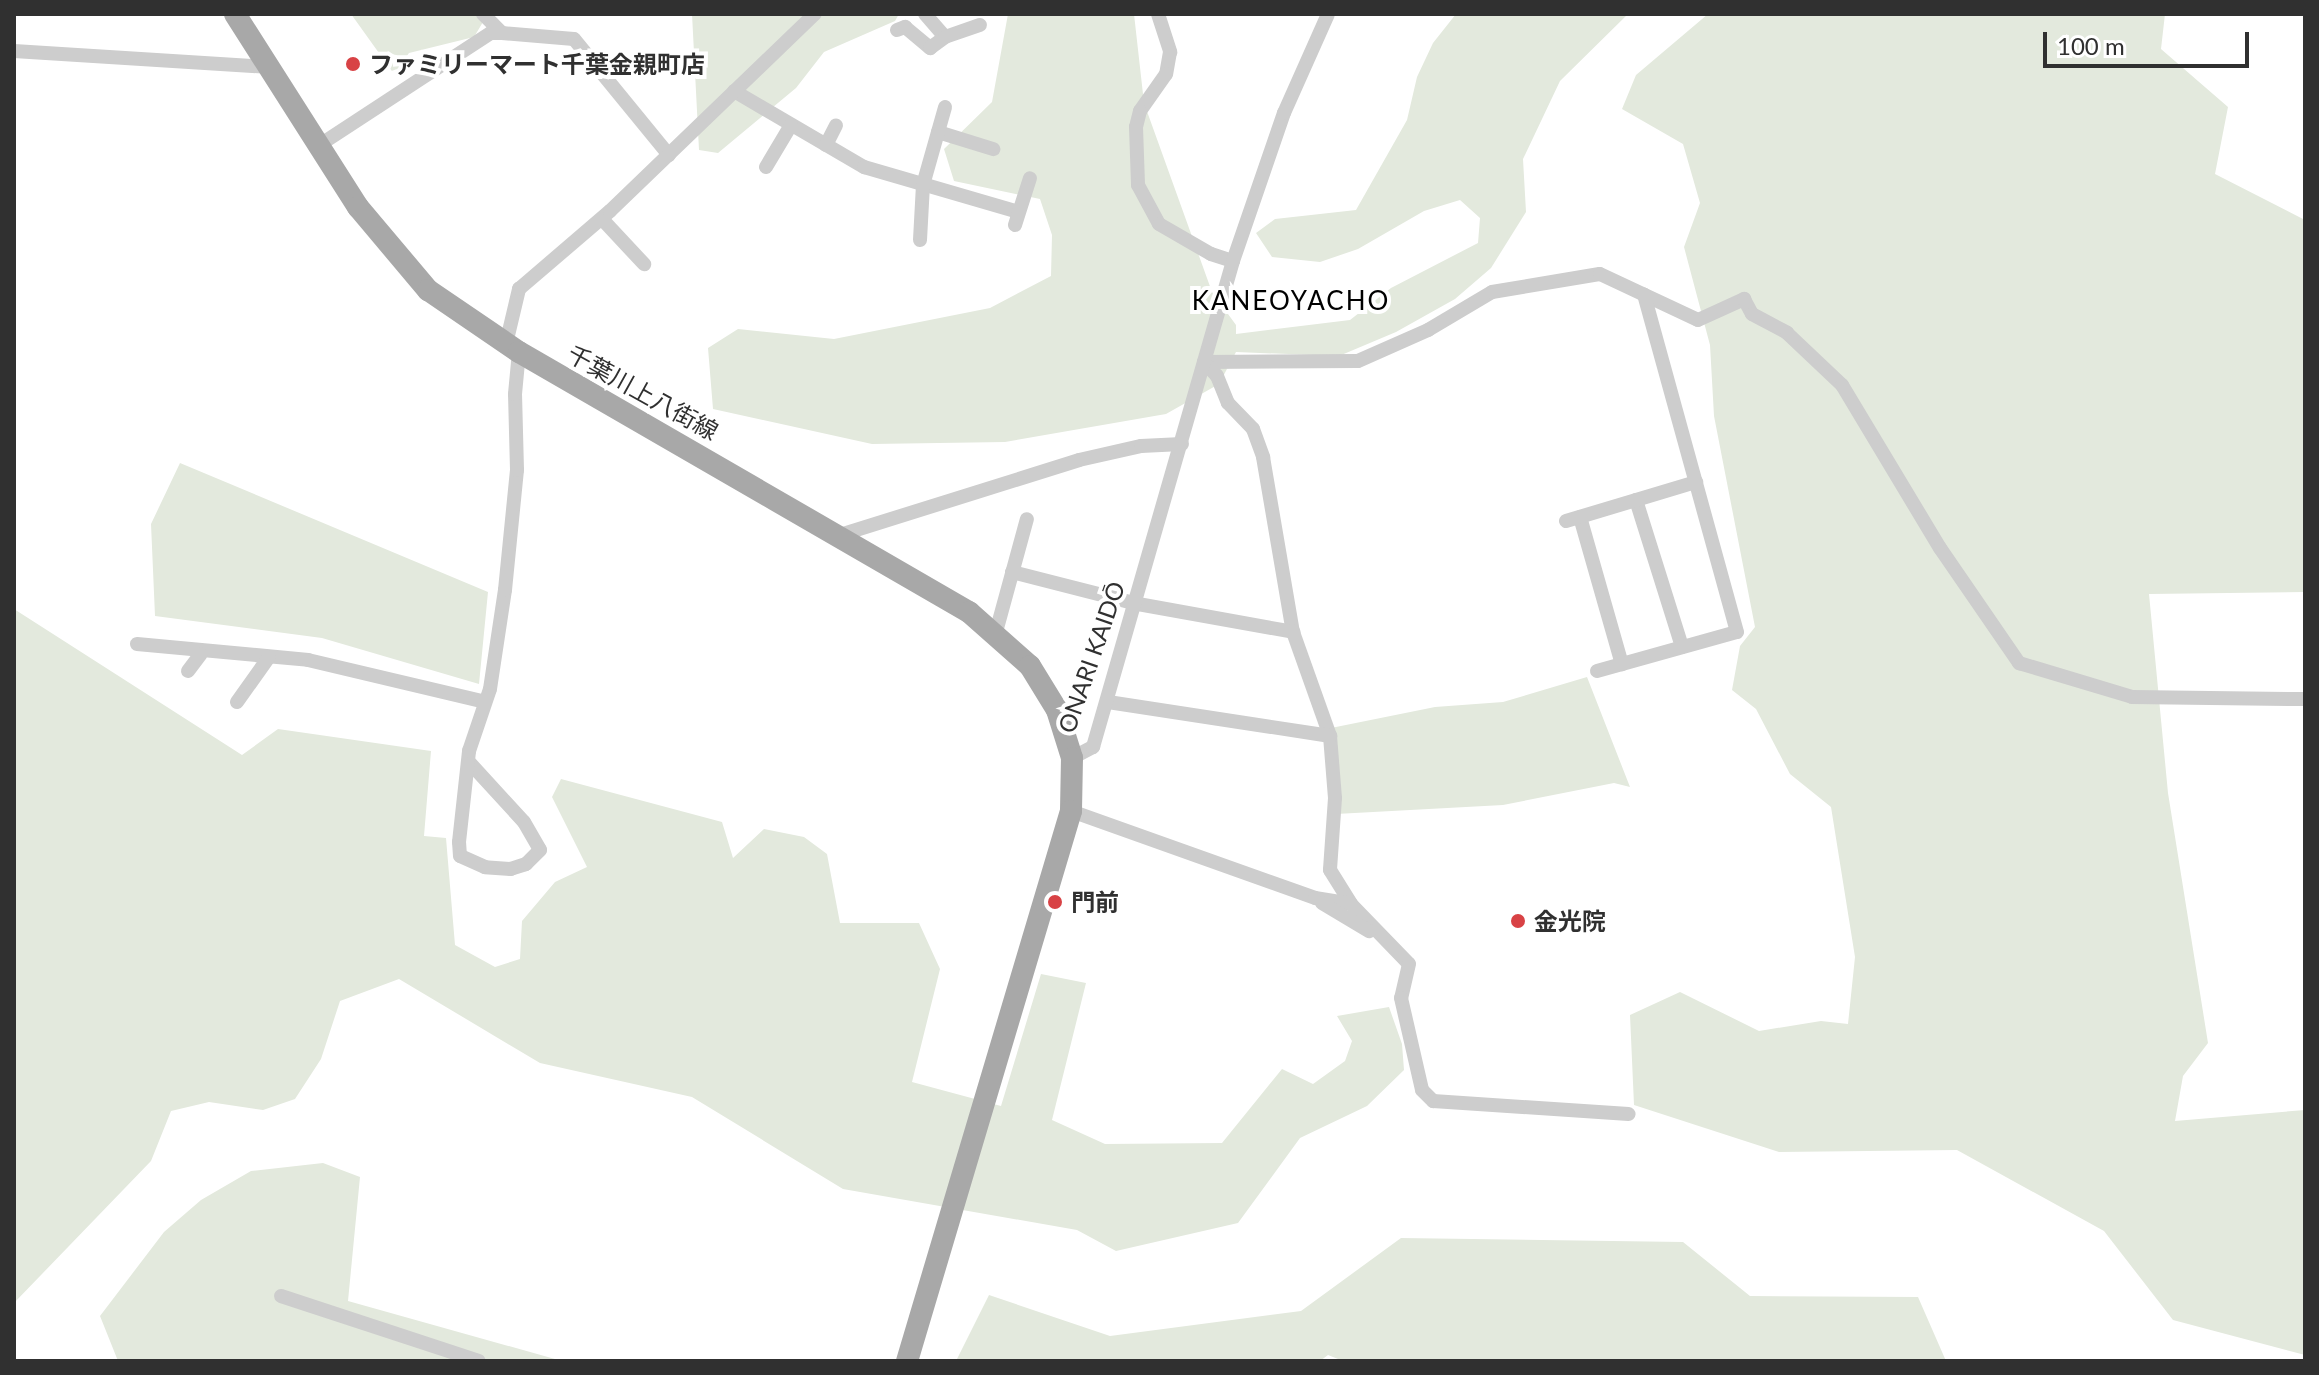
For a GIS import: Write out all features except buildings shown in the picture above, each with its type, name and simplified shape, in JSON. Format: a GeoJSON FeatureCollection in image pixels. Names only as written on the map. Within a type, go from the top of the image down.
{"type":"FeatureCollection","features":[{"type":"Feature","properties":{"kind":"main road","name":"千葉川上八街線"},"geometry":{"type":"LineString","coordinates":[[235,14],[318,146],[406,269],[446,305],[513,348],[840,535],[996,632],[1042,682],[1072,758]]}},
{"type":"Feature","properties":{"kind":"main road","name":"ONARI KAIDŌ"},"geometry":{"type":"LineString","coordinates":[[907,1361],[1071,811],[1072,758]]}},
{"type":"Feature","properties":{"kind":"street"},"geometry":{"type":"LineString","coordinates":[[483,14],[502,33]]}},
{"type":"Feature","properties":{"kind":"street"},"geometry":{"type":"LineString","coordinates":[[469,762],[524,822],[540,850],[526,864],[496,870],[460,856],[469,762],[485,702],[516,500],[513,348],[519,289],[602,219],[815,14]]}},
{"type":"Feature","properties":{"kind":"street"},"geometry":{"type":"LineString","coordinates":[[925,14],[945,37]]}},
{"type":"Feature","properties":{"kind":"street"},"geometry":{"type":"LineString","coordinates":[[1158,14],[1170,52],[1166,74],[1140,111],[1136,127],[1138,185],[1159,224],[1211,254],[1233,261]]}},
{"type":"Feature","properties":{"kind":"street","name":"ONARI KAIDŌ"},"geometry":{"type":"LineString","coordinates":[[1072,758],[1093,747],[1138,604],[1233,261],[1284,113],[1328,14]]}},
{"type":"Feature","properties":{"kind":"street"},"geometry":{"type":"LineString","coordinates":[[897,30],[905,27],[930,48],[945,37],[980,25]]}},
{"type":"Feature","properties":{"kind":"street"},"geometry":{"type":"LineString","coordinates":[[318,146],[491,33],[502,33],[574,39],[669,155]]}},
{"type":"Feature","properties":{"kind":"street"},"geometry":{"type":"LineString","coordinates":[[14,51],[266,67]]}},
{"type":"Feature","properties":{"kind":"street"},"geometry":{"type":"LineString","coordinates":[[734,91],[864,167],[1017,219],[1030,178]]}},
{"type":"Feature","properties":{"kind":"street"},"geometry":{"type":"LineString","coordinates":[[920,240],[923,185],[945,107]]}},
{"type":"Feature","properties":{"kind":"street"},"geometry":{"type":"LineString","coordinates":[[766,167],[791,125]]}},
{"type":"Feature","properties":{"kind":"street"},"geometry":{"type":"LineString","coordinates":[[826,145],[836,125]]}},
{"type":"Feature","properties":{"kind":"street"},"geometry":{"type":"LineString","coordinates":[[938,132],[993,149]]}},
{"type":"Feature","properties":{"kind":"street"},"geometry":{"type":"LineString","coordinates":[[602,219],[644,264]]}},
{"type":"Feature","properties":{"kind":"street"},"geometry":{"type":"LineString","coordinates":[[1204,362],[1358,361],[1428,330],[1492,292],[1600,274],[1703,320],[1744,299],[1752,314],[1807,348],[1863,412],[1940,548],[2019,663],[2035,672],[2132,697],[2305,699]]}},
{"type":"Feature","properties":{"kind":"street"},"geometry":{"type":"LineString","coordinates":[[1597,671],[1737,632],[1644,295]]}},
{"type":"Feature","properties":{"kind":"street"},"geometry":{"type":"LineString","coordinates":[[1204,362],[1217,376],[1228,403],[1253,429],[1263,457],[1293,632],[1330,736],[1335,798],[1330,870],[1351,904],[1380,938],[1409,964],[1401,998],[1422,1090],[1433,1101],[1629,1114]]}},
{"type":"Feature","properties":{"kind":"street"},"geometry":{"type":"LineString","coordinates":[[840,535],[1079,460],[1141,446],[1182,444]]}},
{"type":"Feature","properties":{"kind":"street"},"geometry":{"type":"LineString","coordinates":[[1622,664],[1573,519],[1696,482]]}},
{"type":"Feature","properties":{"kind":"street"},"geometry":{"type":"LineString","coordinates":[[1636,500],[1682,647]]}},
{"type":"Feature","properties":{"kind":"street"},"geometry":{"type":"LineString","coordinates":[[996,632],[1027,519]]}},
{"type":"Feature","properties":{"kind":"street"},"geometry":{"type":"LineString","coordinates":[[1012,572],[1138,604],[1293,632]]}},
{"type":"Feature","properties":{"kind":"street"},"geometry":{"type":"LineString","coordinates":[[137,644],[201,654],[269,657],[336,666],[485,702]]}},
{"type":"Feature","properties":{"kind":"street"},"geometry":{"type":"LineString","coordinates":[[188,671],[201,654]]}},
{"type":"Feature","properties":{"kind":"street"},"geometry":{"type":"LineString","coordinates":[[237,702],[269,657]]}},
{"type":"Feature","properties":{"kind":"street"},"geometry":{"type":"LineString","coordinates":[[1108,702],[1330,736]]}},
{"type":"Feature","properties":{"kind":"street"},"geometry":{"type":"LineString","coordinates":[[1071,811],[1315,898],[1351,904]]}},
{"type":"Feature","properties":{"kind":"street"},"geometry":{"type":"LineString","coordinates":[[1315,898],[1380,938]]}},
{"type":"Feature","properties":{"kind":"street"},"geometry":{"type":"LineString","coordinates":[[281,1296],[479,1361]]}},
{"type":"Feature","properties":{"kind":"shaded area"},"geometry":{"type":"Polygon","coordinates":[[[351,14],[477,14],[483,22],[474,37],[409,53],[394,74],[351,14]]]}},
{"type":"Feature","properties":{"kind":"shaded area"},"geometry":{"type":"Polygon","coordinates":[[[692,14],[899,14],[895,21],[824,52],[796,88],[718,153],[699,150],[692,14]]]}},
{"type":"Feature","properties":{"kind":"shaded area"},"geometry":{"type":"Polygon","coordinates":[[[1008,14],[1134,14],[1144,103],[1212,292],[1236,325],[1236,334],[1350,320],[1391,288],[1478,243],[1480,218],[1460,200],[1424,211],[1358,249],[1320,262],[1272,257],[1256,233],[1275,219],[1356,210],[1407,120],[1417,77],[1433,43],[1456,14],[1628,14],[1560,81],[1523,159],[1526,212],[1491,268],[1455,299],[1396,332],[1339,356],[1236,352],[1219,384],[1166,414],[1005,442],[872,444],[713,409],[708,348],[738,329],[834,339],[990,308],[1051,276],[1052,235],[1040,199],[954,181],[944,149],[992,102],[1008,14]]]}},
{"type":"Feature","properties":{"kind":"shaded area"},"geometry":{"type":"Polygon","coordinates":[[[1708,14],[2165,14],[2161,49],[2228,107],[2215,174],[2305,220],[2305,592],[2149,594],[2168,793],[2208,1043],[2183,1076],[2175,1121],[2305,1110],[2305,1355],[2173,1320],[2104,1231],[1957,1150],[1779,1152],[1634,1105],[1630,1015],[1680,992],[1759,1031],[1821,1021],[1848,1024],[1855,957],[1831,807],[1790,774],[1756,709],[1732,690],[1740,646],[1755,627],[1714,416],[1710,345],[1684,247],[1700,203],[1683,144],[1622,109],[1636,75],[1708,14]]]}},
{"type":"Feature","properties":{"kind":"shaded area"},"geometry":{"type":"Polygon","coordinates":[[[180,463],[488,592],[479,684],[322,638],[155,616],[151,524],[180,463]]]}},
{"type":"Feature","properties":{"kind":"shaded area"},"geometry":{"type":"Polygon","coordinates":[[[14,609],[242,755],[278,729],[431,751],[424,836],[446,838],[455,945],[495,967],[520,959],[522,921],[555,882],[587,867],[552,797],[561,779],[722,822],[733,858],[764,829],[804,837],[827,854],[840,923],[919,923],[940,969],[912,1082],[1001,1106],[1041,974],[1086,983],[1052,1120],[1105,1144],[1222,1143],[1282,1069],[1313,1084],[1345,1061],[1352,1041],[1337,1016],[1389,1007],[1402,1044],[1404,1070],[1367,1106],[1300,1138],[1238,1223],[1116,1251],[1077,1230],[843,1189],[692,1097],[540,1063],[399,979],[340,1001],[321,1059],[295,1099],[263,1110],[209,1102],[171,1111],[151,1161],[14,1303],[14,609]]]}},
{"type":"Feature","properties":{"kind":"shaded area"},"geometry":{"type":"Polygon","coordinates":[[[1587,677],[1630,787],[1614,783],[1503,805],[1336,814],[1331,728],[1435,707],[1503,702],[1587,677]]]}},
{"type":"Feature","properties":{"kind":"shaded area"},"geometry":{"type":"Polygon","coordinates":[[[323,1163],[360,1177],[348,1301],[562,1361],[118,1361],[100,1316],[164,1232],[201,1200],[251,1171],[323,1163]]]}},
{"type":"Feature","properties":{"kind":"shaded area"},"geometry":{"type":"Polygon","coordinates":[[[1401,1238],[1683,1242],[1750,1296],[1918,1297],[1946,1361],[1343,1361],[1328,1355],[1320,1361],[956,1361],[989,1295],[1110,1336],[1301,1311],[1401,1238]]]}},
{"type":"Feature","properties":{"kind":"place","name":"ファミリーマート千葉金親町店"},"geometry":{"type":"Point","coordinates":[353,64]}},
{"type":"Feature","properties":{"kind":"place","name":"門前"},"geometry":{"type":"Point","coordinates":[1055,902]}},
{"type":"Feature","properties":{"kind":"place","name":"金光院"},"geometry":{"type":"Point","coordinates":[1518,921]}},
{"type":"Feature","properties":{"kind":"district","name":"KANEOYACHO"},"geometry":{"type":"Point","coordinates":[1291,301]}}]}
